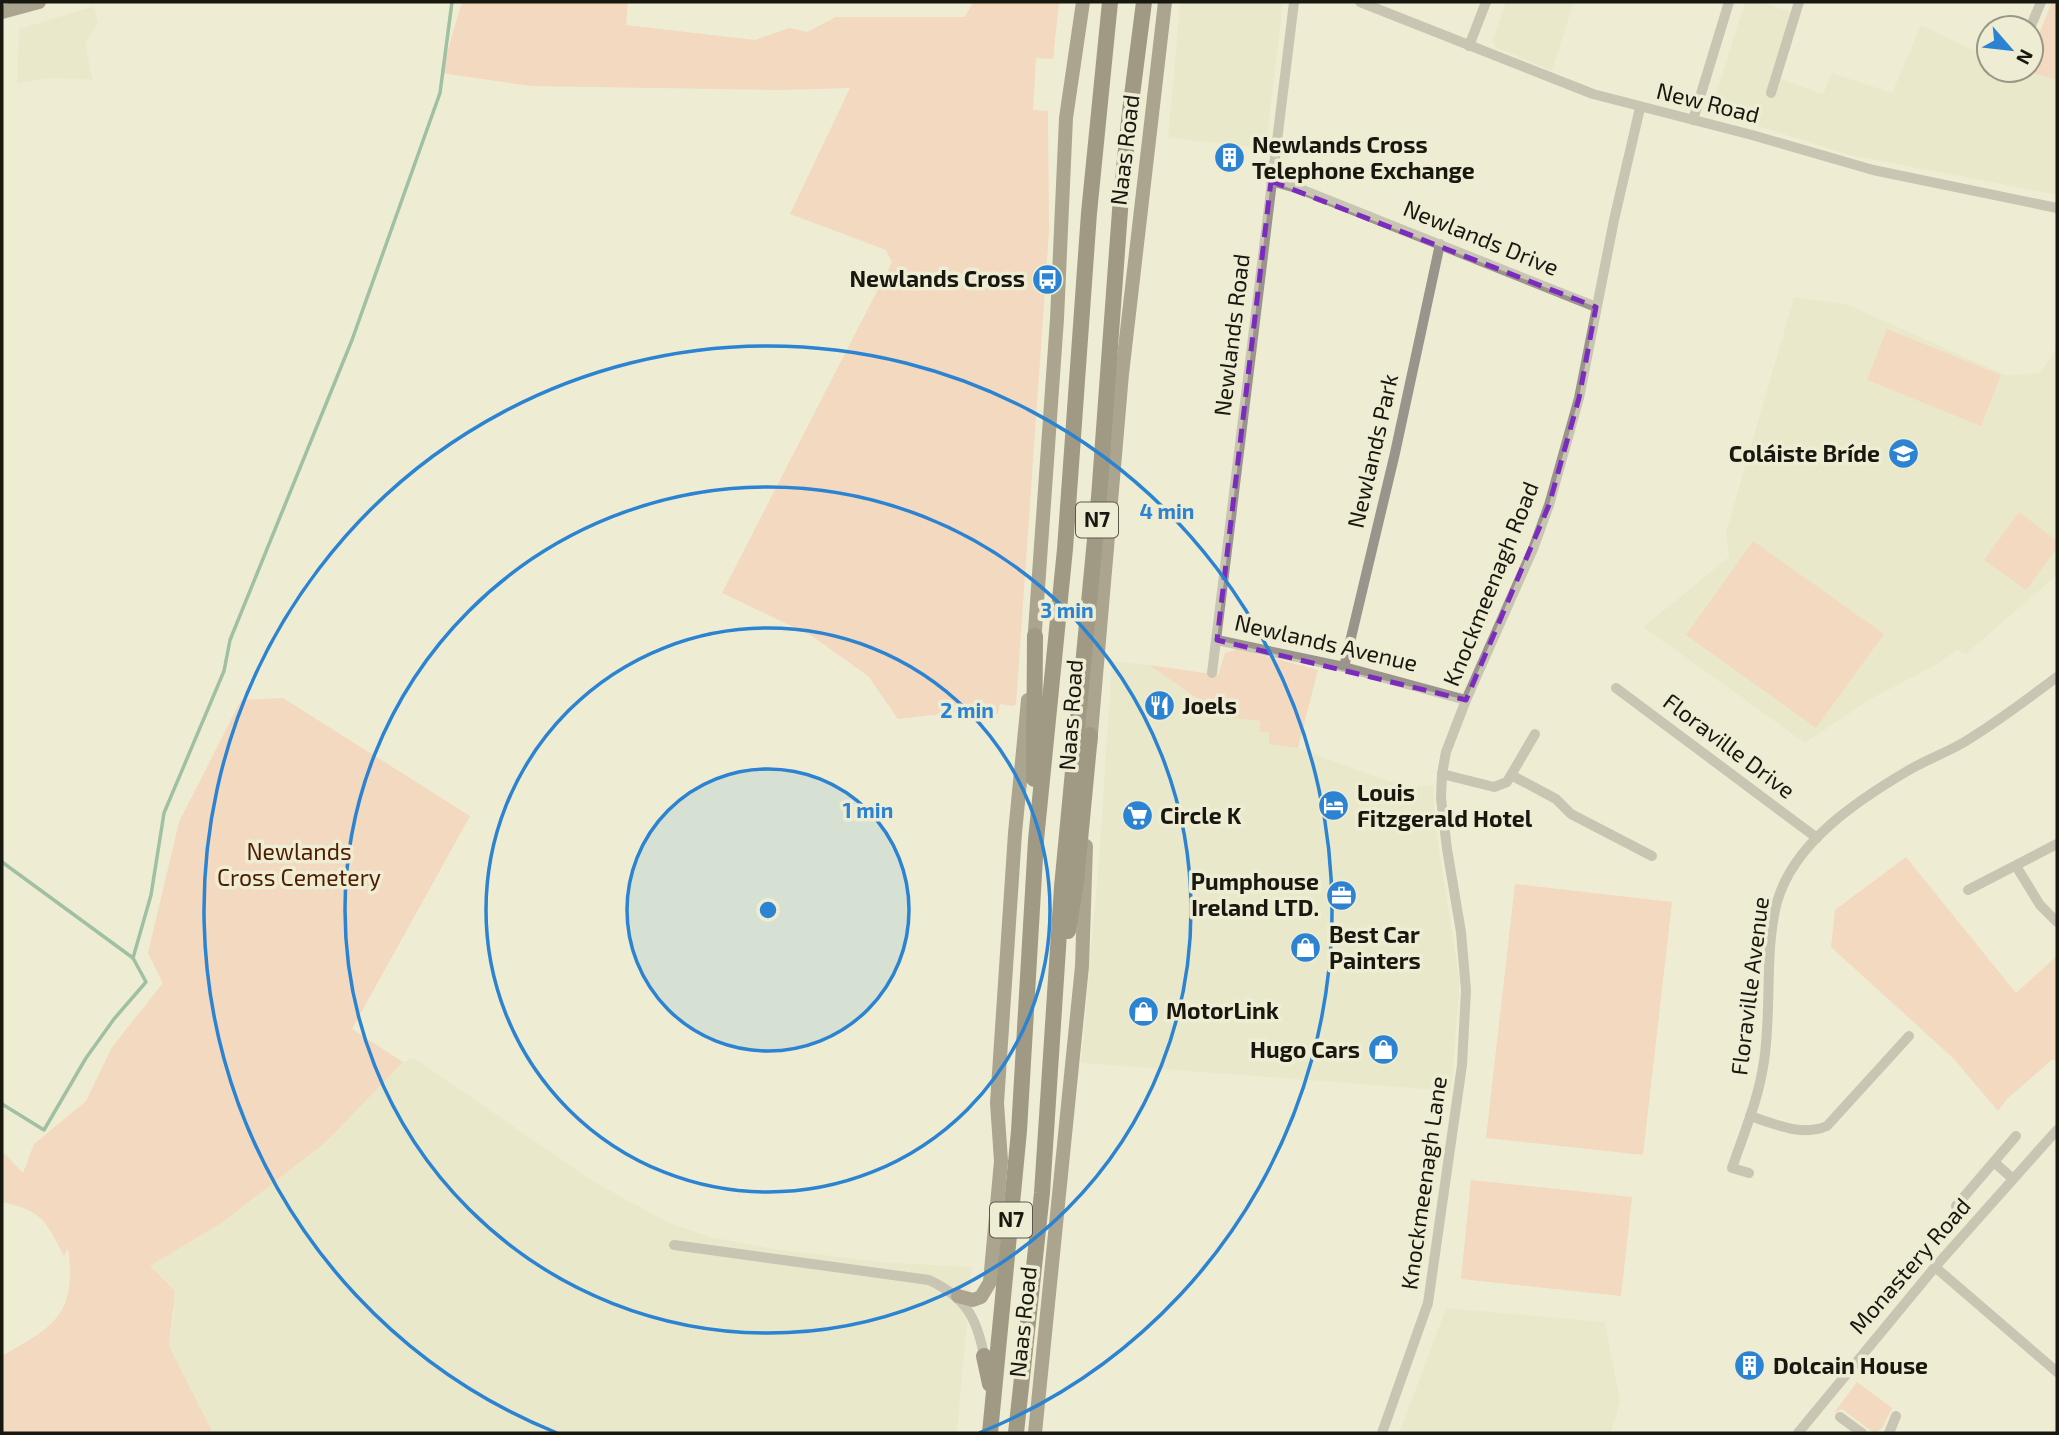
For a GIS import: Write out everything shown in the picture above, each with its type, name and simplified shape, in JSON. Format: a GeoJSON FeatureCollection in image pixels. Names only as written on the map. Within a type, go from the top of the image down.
{"type":"FeatureCollection","features":[{"type":"Feature","properties":{"kind":"highway","name":"Naas Road"},"geometry":{"type":"LineString","coordinates":[[990,1433],[1019,1131],[1036,841],[1065,549],[1089,213],[1110,2]]}},
{"type":"Feature","properties":{"kind":"highway","name":"Naas Road"},"geometry":{"type":"LineString","coordinates":[[1018,1433],[1042,1193],[1062,887],[1100,483],[1121,197],[1144,2]]}},
{"type":"Feature","properties":{"kind":"highway"},"geometry":{"type":"LineString","coordinates":[[1035,636],[1032,752],[1036,841]]}},
{"type":"Feature","properties":{"kind":"highway","name":"N7"},"geometry":{"type":"LineString","coordinates":[[1053,1038],[1076,882],[1090,735]]}},
{"type":"Feature","properties":{"kind":"highway","name":"N7"},"geometry":{"type":"LineString","coordinates":[[984,1356],[993,1400]]}},
{"type":"Feature","properties":{"kind":"main road"},"geometry":{"type":"LineString","coordinates":[[2,12],[39,2]]}},
{"type":"Feature","properties":{"kind":"main road"},"geometry":{"type":"LineString","coordinates":[[958,1296],[973,1300],[981,1297],[990,1282],[1001,1161],[997,1103],[1015,833],[1035,636],[1060,278],[1066,118],[1083,2]]}},
{"type":"Feature","properties":{"kind":"main road","name":"Naas Road"},"geometry":{"type":"LineString","coordinates":[[1035,1433],[1082,966],[1090,735],[1130,291],[1165,2]]}},
{"type":"Feature","properties":{"kind":"street","name":"Newlands Road"},"geometry":{"type":"LineString","coordinates":[[1212,673],[1294,2]]}},
{"type":"Feature","properties":{"kind":"street","name":"New Road"},"geometry":{"type":"LineString","coordinates":[[1360,2],[1571,86],[1640,108],[1873,170],[2057,208]]}},
{"type":"Feature","properties":{"kind":"street"},"geometry":{"type":"LineString","coordinates":[[1469,46],[1486,2]]}},
{"type":"Feature","properties":{"kind":"street"},"geometry":{"type":"LineString","coordinates":[[1693,120],[1729,2]]}},
{"type":"Feature","properties":{"kind":"street"},"geometry":{"type":"LineString","coordinates":[[1771,93],[1799,2]]}},
{"type":"Feature","properties":{"kind":"street","name":"Knockmeenagh Road"},"geometry":{"type":"LineString","coordinates":[[1456,912],[1441,798],[1446,752],[1466,700],[1533,549],[1549,505],[1579,398],[1640,108]]}},
{"type":"Feature","properties":{"kind":"street","name":"Newlands Drive"},"geometry":{"type":"LineString","coordinates":[[1272,181],[1300,188],[1596,307]]}},
{"type":"Feature","properties":{"kind":"street","name":"Newlands Park"},"geometry":{"type":"LineString","coordinates":[[1344,667],[1395,453],[1440,244]]}},
{"type":"Feature","properties":{"kind":"street","name":"Newlands Avenue"},"geometry":{"type":"LineString","coordinates":[[1217,639],[1344,667],[1466,700]]}},
{"type":"Feature","properties":{"kind":"street","name":"Floraville Avenue"},"geometry":{"type":"LineString","coordinates":[[1749,1173],[1732,1168],[1759,1091],[1765,1059],[1773,928],[1784,881],[1795,863],[1817,838],[1869,796],[1911,769],[1960,745],[2057,677]]}},
{"type":"Feature","properties":{"kind":"street","name":"Floraville Drive"},"geometry":{"type":"LineString","coordinates":[[1616,688],[1817,838]]}},
{"type":"Feature","properties":{"kind":"street"},"geometry":{"type":"LineString","coordinates":[[1442,774],[1494,787],[1507,782],[1535,734]]}},
{"type":"Feature","properties":{"kind":"street"},"geometry":{"type":"LineString","coordinates":[[1511,775],[1556,799],[1571,814],[1652,856]]}},
{"type":"Feature","properties":{"kind":"street"},"geometry":{"type":"LineString","coordinates":[[1968,890],[2057,844]]}},
{"type":"Feature","properties":{"kind":"street"},"geometry":{"type":"LineString","coordinates":[[2016,866],[2040,905],[2057,922]]}},
{"type":"Feature","properties":{"kind":"street","name":"Knockmeenagh Lane"},"geometry":{"type":"LineString","coordinates":[[1382,1433],[1428,1303],[1446,1189],[1462,1065],[1466,990],[1461,932],[1456,912]]}},
{"type":"Feature","properties":{"kind":"street"},"geometry":{"type":"LineString","coordinates":[[1750,1116],[1796,1130],[1813,1132],[1827,1126],[1909,1036]]}},
{"type":"Feature","properties":{"kind":"street","name":"Monastery Road"},"geometry":{"type":"LineString","coordinates":[[1798,1433],[1935,1267],[2057,1130]]}},
{"type":"Feature","properties":{"kind":"street"},"geometry":{"type":"LineString","coordinates":[[1956,1206],[2016,1136]]}},
{"type":"Feature","properties":{"kind":"street"},"geometry":{"type":"LineString","coordinates":[[1994,1161],[2013,1178]]}},
{"type":"Feature","properties":{"kind":"street"},"geometry":{"type":"LineString","coordinates":[[674,1245],[929,1280],[958,1296],[979,1333],[984,1356]]}},
{"type":"Feature","properties":{"kind":"street"},"geometry":{"type":"LineString","coordinates":[[1935,1267],[2057,1372]]}},
{"type":"Feature","properties":{"kind":"street"},"geometry":{"type":"LineString","coordinates":[[1840,1416],[1862,1433]]}},
{"type":"Feature","properties":{"kind":"street"},"geometry":{"type":"LineString","coordinates":[[1889,1433],[1896,1416]]}},
{"type":"Feature","properties":{"kind":"highlighted area"},"geometry":{"type":"Polygon","coordinates":[[[1271,181],[1596,307],[1579,398],[1549,505],[1466,700],[1217,640],[1271,181]]]}},
{"type":"Feature","properties":{"kind":"shaded area"},"geometry":{"type":"Polygon","coordinates":[[[1283,2],[1266,148],[1168,138],[1180,4],[1283,2]]]}},
{"type":"Feature","properties":{"kind":"shaded area"},"geometry":{"type":"Polygon","coordinates":[[[1506,2],[1574,2],[1552,71],[1495,47],[1493,39],[1506,2]]]}},
{"type":"Feature","properties":{"kind":"shaded area"},"geometry":{"type":"Polygon","coordinates":[[[1745,2],[1761,2],[1791,12],[1775,95],[1781,79],[1823,94],[1832,73],[1892,93],[1921,25],[1975,51],[1975,84],[2045,84],[2045,77],[2057,80],[2057,195],[1849,155],[1711,109],[1745,2]]]}},
{"type":"Feature","properties":{"kind":"shaded area"},"geometry":{"type":"Polygon","coordinates":[[[94,6],[98,24],[85,44],[93,80],[48,78],[17,84],[19,29],[94,6]]]}},
{"type":"Feature","properties":{"kind":"shaded area","name":"Coláiste Bríde"},"geometry":{"type":"Polygon","coordinates":[[[1794,297],[1846,304],[2005,375],[2039,373],[2057,348],[2057,575],[1966,654],[1957,650],[1934,666],[1871,699],[1805,743],[1643,627],[1729,557],[1726,532],[1794,297]]]}},
{"type":"Feature","properties":{"kind":"shaded area"},"geometry":{"type":"Polygon","coordinates":[[[1112,661],[1149,665],[1224,717],[1260,721],[1269,733],[1270,744],[1298,748],[1411,787],[1433,785],[1437,835],[1460,982],[1451,1091],[1081,1063],[1099,859],[1112,661]]]}},
{"type":"Feature","properties":{"kind":"shaded area"},"geometry":{"type":"Polygon","coordinates":[[[414,1058],[593,1181],[667,1222],[711,1237],[768,1248],[881,1262],[972,1267],[957,1433],[213,1433],[169,1346],[174,1310],[150,1266],[223,1222],[326,1142],[403,1062],[414,1058]]]}},
{"type":"Feature","properties":{"kind":"shaded area"},"geometry":{"type":"Polygon","coordinates":[[[1446,1308],[1605,1322],[1620,1401],[1611,1433],[1399,1433],[1446,1308]]]}},
{"type":"Feature","properties":{"kind":"green space"},"geometry":{"type":"Polygon","coordinates":[[[462,2],[628,2],[626,25],[755,40],[789,28],[807,32],[836,17],[965,17],[973,2],[1059,3],[1053,59],[1036,58],[1033,110],[1048,111],[1049,232],[1016,704],[1000,704],[998,714],[968,711],[898,719],[868,676],[812,636],[722,593],[892,262],[886,250],[790,214],[850,88],[780,90],[531,86],[441,73],[462,2]]]}},
{"type":"Feature","properties":{"kind":"green space"},"geometry":{"type":"Polygon","coordinates":[[[2052,2],[2057,2],[2057,80],[2045,77],[2045,19],[2052,2]]]}},
{"type":"Feature","properties":{"kind":"green space"},"geometry":{"type":"Polygon","coordinates":[[[1887,329],[2001,375],[1981,426],[1867,380],[1887,329]]]}},
{"type":"Feature","properties":{"kind":"green space"},"geometry":{"type":"Polygon","coordinates":[[[2019,512],[2057,541],[2057,548],[2026,590],[1984,560],[2019,512]]]}},
{"type":"Feature","properties":{"kind":"green space"},"geometry":{"type":"Polygon","coordinates":[[[1753,541],[1884,634],[1816,728],[1686,635],[1753,541]]]}},
{"type":"Feature","properties":{"kind":"green space"},"geometry":{"type":"Polygon","coordinates":[[[1238,649],[1318,670],[1298,748],[1269,744],[1269,733],[1259,731],[1260,721],[1224,717],[1149,665],[1218,675],[1225,653],[1238,649]]]}},
{"type":"Feature","properties":{"kind":"green space","name":"Newlands Cross Cemetery"},"geometry":{"type":"Polygon","coordinates":[[[283,698],[470,816],[352,1029],[403,1062],[326,1142],[223,1222],[150,1266],[175,1291],[169,1346],[213,1433],[2,1433],[2,1356],[36,1336],[58,1316],[69,1288],[70,1270],[68,1248],[64,1256],[42,1219],[27,1210],[2,1202],[2,1151],[23,1173],[34,1144],[86,1101],[112,1047],[163,983],[148,953],[179,822],[241,700],[283,698]]]}},
{"type":"Feature","properties":{"kind":"green space"},"geometry":{"type":"Polygon","coordinates":[[[1906,857],[2016,993],[2057,956],[2057,1061],[2053,1059],[2008,1098],[1998,1111],[1954,1059],[1831,947],[1835,910],[1906,857]]]}},
{"type":"Feature","properties":{"kind":"green space"},"geometry":{"type":"Polygon","coordinates":[[[1515,884],[1672,902],[1643,1155],[1486,1138],[1515,884]]]}},
{"type":"Feature","properties":{"kind":"green space"},"geometry":{"type":"Polygon","coordinates":[[[1471,1180],[1632,1197],[1621,1296],[1461,1279],[1471,1180]]]}},
{"type":"Feature","properties":{"kind":"green space"},"geometry":{"type":"Polygon","coordinates":[[[1857,1382],[1892,1408],[1882,1428],[1874,1433],[1842,1409],[1834,1413],[1857,1382]]]}},
{"type":"Feature","properties":{"kind":"waterway"},"geometry":{"type":"LineString","coordinates":[[133,958],[151,895],[164,813],[224,671],[230,640],[352,340],[440,93],[452,2]]}},
{"type":"Feature","properties":{"kind":"waterway"},"geometry":{"type":"LineString","coordinates":[[2,862],[133,958],[146,982],[114,1019],[86,1058],[44,1130],[2,1104]]}},
{"type":"Feature","properties":{"kind":"place","name":"Newlands Cross Telephone Exchange"},"geometry":{"type":"Point","coordinates":[1229,158]}},
{"type":"Feature","properties":{"kind":"place","name":"Newlands Cross"},"geometry":{"type":"Point","coordinates":[1048,279]}},
{"type":"Feature","properties":{"kind":"place","name":"Coláiste Bríde"},"geometry":{"type":"Point","coordinates":[1903,454]}},
{"type":"Feature","properties":{"kind":"place","name":"Joels"},"geometry":{"type":"Point","coordinates":[1159,706]}},
{"type":"Feature","properties":{"kind":"place","name":"Louis Fitzgerald Hotel"},"geometry":{"type":"Point","coordinates":[1334,806]}},
{"type":"Feature","properties":{"kind":"place","name":"Circle K"},"geometry":{"type":"Point","coordinates":[1137,816]}},
{"type":"Feature","properties":{"kind":"place","name":"Pumphouse Ireland LTD."},"geometry":{"type":"Point","coordinates":[1342,895]}},
{"type":"Feature","properties":{"kind":"place","name":"Best Car Painters"},"geometry":{"type":"Point","coordinates":[1306,948]}},
{"type":"Feature","properties":{"kind":"place","name":"MotorLink"},"geometry":{"type":"Point","coordinates":[1143,1011]}},
{"type":"Feature","properties":{"kind":"place","name":"Hugo Cars"},"geometry":{"type":"Point","coordinates":[1383,1050]}},
{"type":"Feature","properties":{"kind":"place","name":"Dolcain House"},"geometry":{"type":"Point","coordinates":[1750,1366]}}]}
